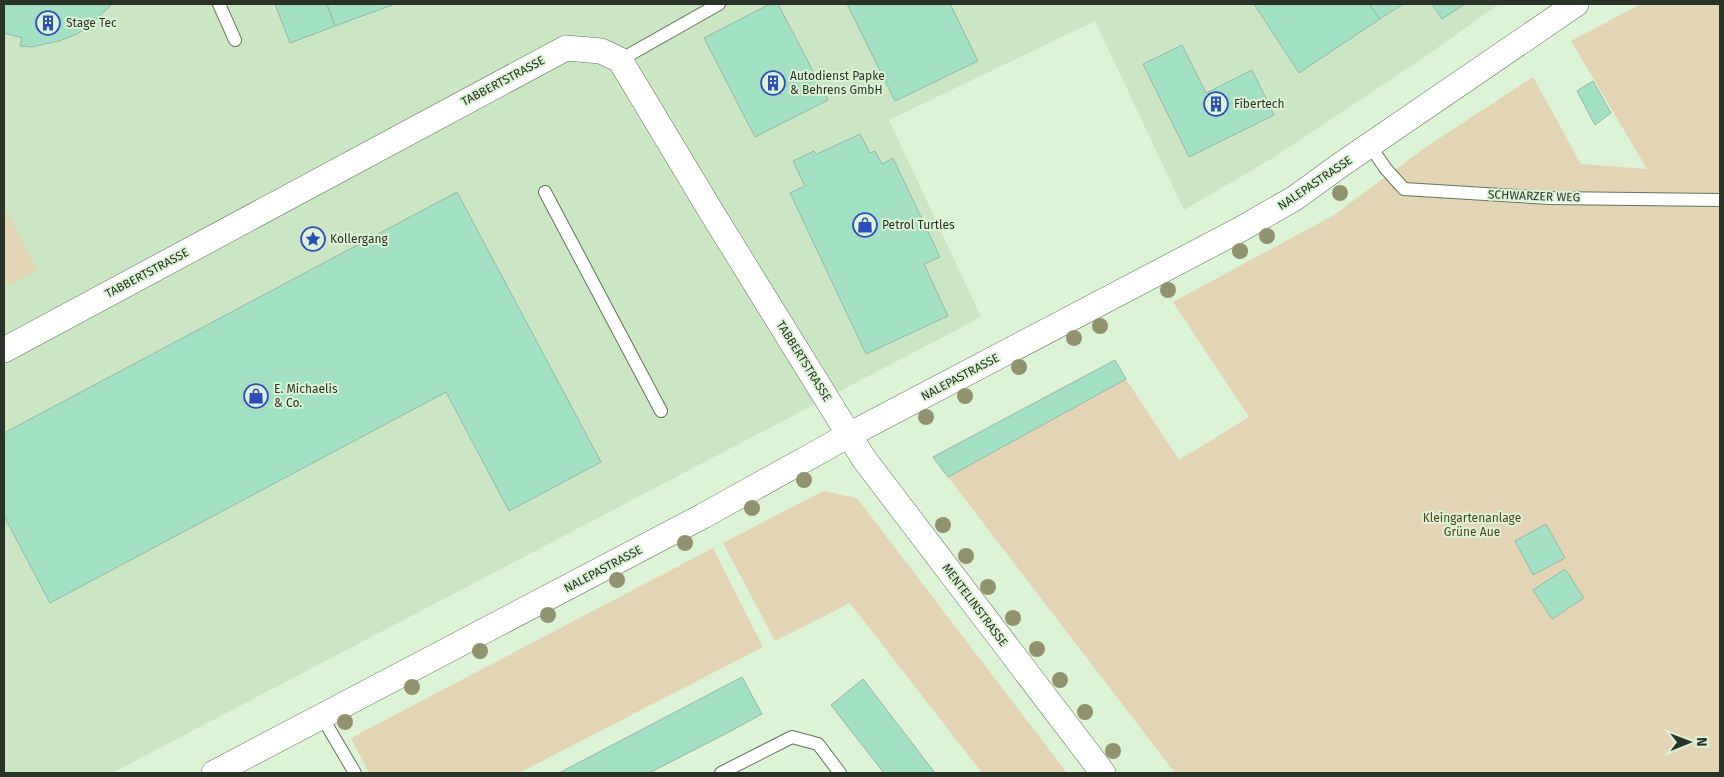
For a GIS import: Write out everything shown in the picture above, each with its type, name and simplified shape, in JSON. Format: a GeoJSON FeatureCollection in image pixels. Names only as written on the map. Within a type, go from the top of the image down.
{"type":"FeatureCollection","features":[{"type":"Feature","properties":{"kind":"street","name":"NALEPASTRASSE"},"geometry":{"type":"LineString","coordinates":[[214,773],[703,516],[849,435],[1241,229],[1295,198],[1576,4]]}},
{"type":"Feature","properties":{"kind":"street","name":"TABBERTSTRASSE"},"geometry":{"type":"LineString","coordinates":[[4,350],[566,48],[601,51],[620,60],[849,435]]}},
{"type":"Feature","properties":{"kind":"street","name":"MENTELINSTRASSE"},"geometry":{"type":"LineString","coordinates":[[849,435],[864,459],[1104,773]]}},
{"type":"Feature","properties":{"kind":"lane"},"geometry":{"type":"LineString","coordinates":[[219,4],[235,40]]}},
{"type":"Feature","properties":{"kind":"lane"},"geometry":{"type":"LineString","coordinates":[[620,60],[719,4]]}},
{"type":"Feature","properties":{"kind":"lane","name":"SCHWARZER WEG"},"geometry":{"type":"LineString","coordinates":[[1370,146],[1386,169],[1404,189],[1549,198],[1720,200]]}},
{"type":"Feature","properties":{"kind":"lane"},"geometry":{"type":"LineString","coordinates":[[545,192],[661,411]]}},
{"type":"Feature","properties":{"kind":"lane"},"geometry":{"type":"LineString","coordinates":[[322,717],[355,773]]}},
{"type":"Feature","properties":{"kind":"lane"},"geometry":{"type":"LineString","coordinates":[[720,773],[792,737],[818,744],[840,773]]}},
{"type":"Feature","properties":{"kind":"shaded area"},"geometry":{"type":"Polygon","coordinates":[[[4,4],[1499,4],[1429,54],[1271,159],[1184,210],[1095,21],[889,120],[981,317],[112,773],[4,773],[4,4]]]}},
{"type":"Feature","properties":{"kind":"green space","name":"Kleingartenanlage Grüne Aue"},"geometry":{"type":"Polygon","coordinates":[[[1641,4],[1720,4],[1720,773],[1175,773],[948,477],[1126,379],[1179,460],[1249,417],[1173,302],[1334,215],[1426,147],[1533,77],[1581,164],[1647,169],[1571,41],[1641,4]]]}},
{"type":"Feature","properties":{"kind":"green space"},"geometry":{"type":"Polygon","coordinates":[[[4,207],[37,270],[9,286],[4,276],[4,207]]]}},
{"type":"Feature","properties":{"kind":"green space"},"geometry":{"type":"Polygon","coordinates":[[[823,491],[857,498],[1067,773],[982,773],[850,603],[775,641],[723,543],[823,491]]]}},
{"type":"Feature","properties":{"kind":"green space"},"geometry":{"type":"Polygon","coordinates":[[[713,548],[763,647],[519,773],[369,773],[351,738],[713,548]]]}},
{"type":"Feature","properties":{"kind":"building","name":"Stage Tec"},"geometry":{"type":"Polygon","coordinates":[[[4,4],[112,4],[88,27],[77,34],[59,41],[31,47],[20,46],[22,38],[4,33],[4,4]]]}},
{"type":"Feature","properties":{"kind":"building"},"geometry":{"type":"Polygon","coordinates":[[[275,4],[327,4],[335,26],[290,43],[275,4]]]}},
{"type":"Feature","properties":{"kind":"building"},"geometry":{"type":"Polygon","coordinates":[[[327,4],[395,4],[335,26],[327,4]]]}},
{"type":"Feature","properties":{"kind":"building","name":"Autodienst Papke & Behrens GmbH"},"geometry":{"type":"Polygon","coordinates":[[[770,4],[778,4],[828,100],[755,137],[704,38],[770,4]]]}},
{"type":"Feature","properties":{"kind":"building"},"geometry":{"type":"Polygon","coordinates":[[[847,4],[950,4],[978,61],[895,101],[847,4]]]}},
{"type":"Feature","properties":{"kind":"building"},"geometry":{"type":"Polygon","coordinates":[[[1254,4],[1369,4],[1380,19],[1299,73],[1254,4]]]}},
{"type":"Feature","properties":{"kind":"building"},"geometry":{"type":"Polygon","coordinates":[[[1369,4],[1403,4],[1380,19],[1369,4]]]}},
{"type":"Feature","properties":{"kind":"building"},"geometry":{"type":"Polygon","coordinates":[[[1432,4],[1465,4],[1442,19],[1432,4]]]}},
{"type":"Feature","properties":{"kind":"building","name":"Fibertech"},"geometry":{"type":"Polygon","coordinates":[[[1182,45],[1206,93],[1252,70],[1274,115],[1189,157],[1143,64],[1182,45]]]}},
{"type":"Feature","properties":{"kind":"building"},"geometry":{"type":"Polygon","coordinates":[[[1593,81],[1611,113],[1595,125],[1577,91],[1593,81]]]}},
{"type":"Feature","properties":{"kind":"building","name":"Petrol Turtles"},"geometry":{"type":"Polygon","coordinates":[[[860,134],[870,153],[875,151],[882,164],[893,158],[940,257],[924,264],[948,316],[866,354],[790,193],[805,186],[793,161],[814,151],[817,154],[860,134]]]}},
{"type":"Feature","properties":{"kind":"building","name":"E. Michaelis & Co."},"geometry":{"type":"Polygon","coordinates":[[[457,192],[601,462],[509,511],[446,392],[50,603],[4,516],[4,433],[457,192]]]}},
{"type":"Feature","properties":{"kind":"building"},"geometry":{"type":"Polygon","coordinates":[[[1115,360],[1126,379],[948,477],[933,457],[1115,360]]]}},
{"type":"Feature","properties":{"kind":"building"},"geometry":{"type":"Polygon","coordinates":[[[1546,524],[1565,558],[1533,575],[1515,541],[1546,524]]]}},
{"type":"Feature","properties":{"kind":"building"},"geometry":{"type":"Polygon","coordinates":[[[1565,569],[1584,598],[1552,619],[1533,590],[1565,569]]]}},
{"type":"Feature","properties":{"kind":"building"},"geometry":{"type":"Polygon","coordinates":[[[742,677],[762,714],[729,732],[649,773],[559,773],[742,677]]]}},
{"type":"Feature","properties":{"kind":"building"},"geometry":{"type":"Polygon","coordinates":[[[863,679],[935,773],[884,773],[831,705],[863,679]]]}},
{"type":"Feature","properties":{"kind":"place","name":"Stage Tec"},"geometry":{"type":"Point","coordinates":[48,23]}},
{"type":"Feature","properties":{"kind":"place","name":"Autodienst Papke & Behrens GmbH"},"geometry":{"type":"Point","coordinates":[773,83]}},
{"type":"Feature","properties":{"kind":"place","name":"Fibertech"},"geometry":{"type":"Point","coordinates":[1216,104]}},
{"type":"Feature","properties":{"kind":"place","name":"Petrol Turtles"},"geometry":{"type":"Point","coordinates":[865,225]}},
{"type":"Feature","properties":{"kind":"place","name":"Kollergang"},"geometry":{"type":"Point","coordinates":[313,239]}},
{"type":"Feature","properties":{"kind":"place","name":"E. Michaelis & Co."},"geometry":{"type":"Point","coordinates":[256,396]}}]}
